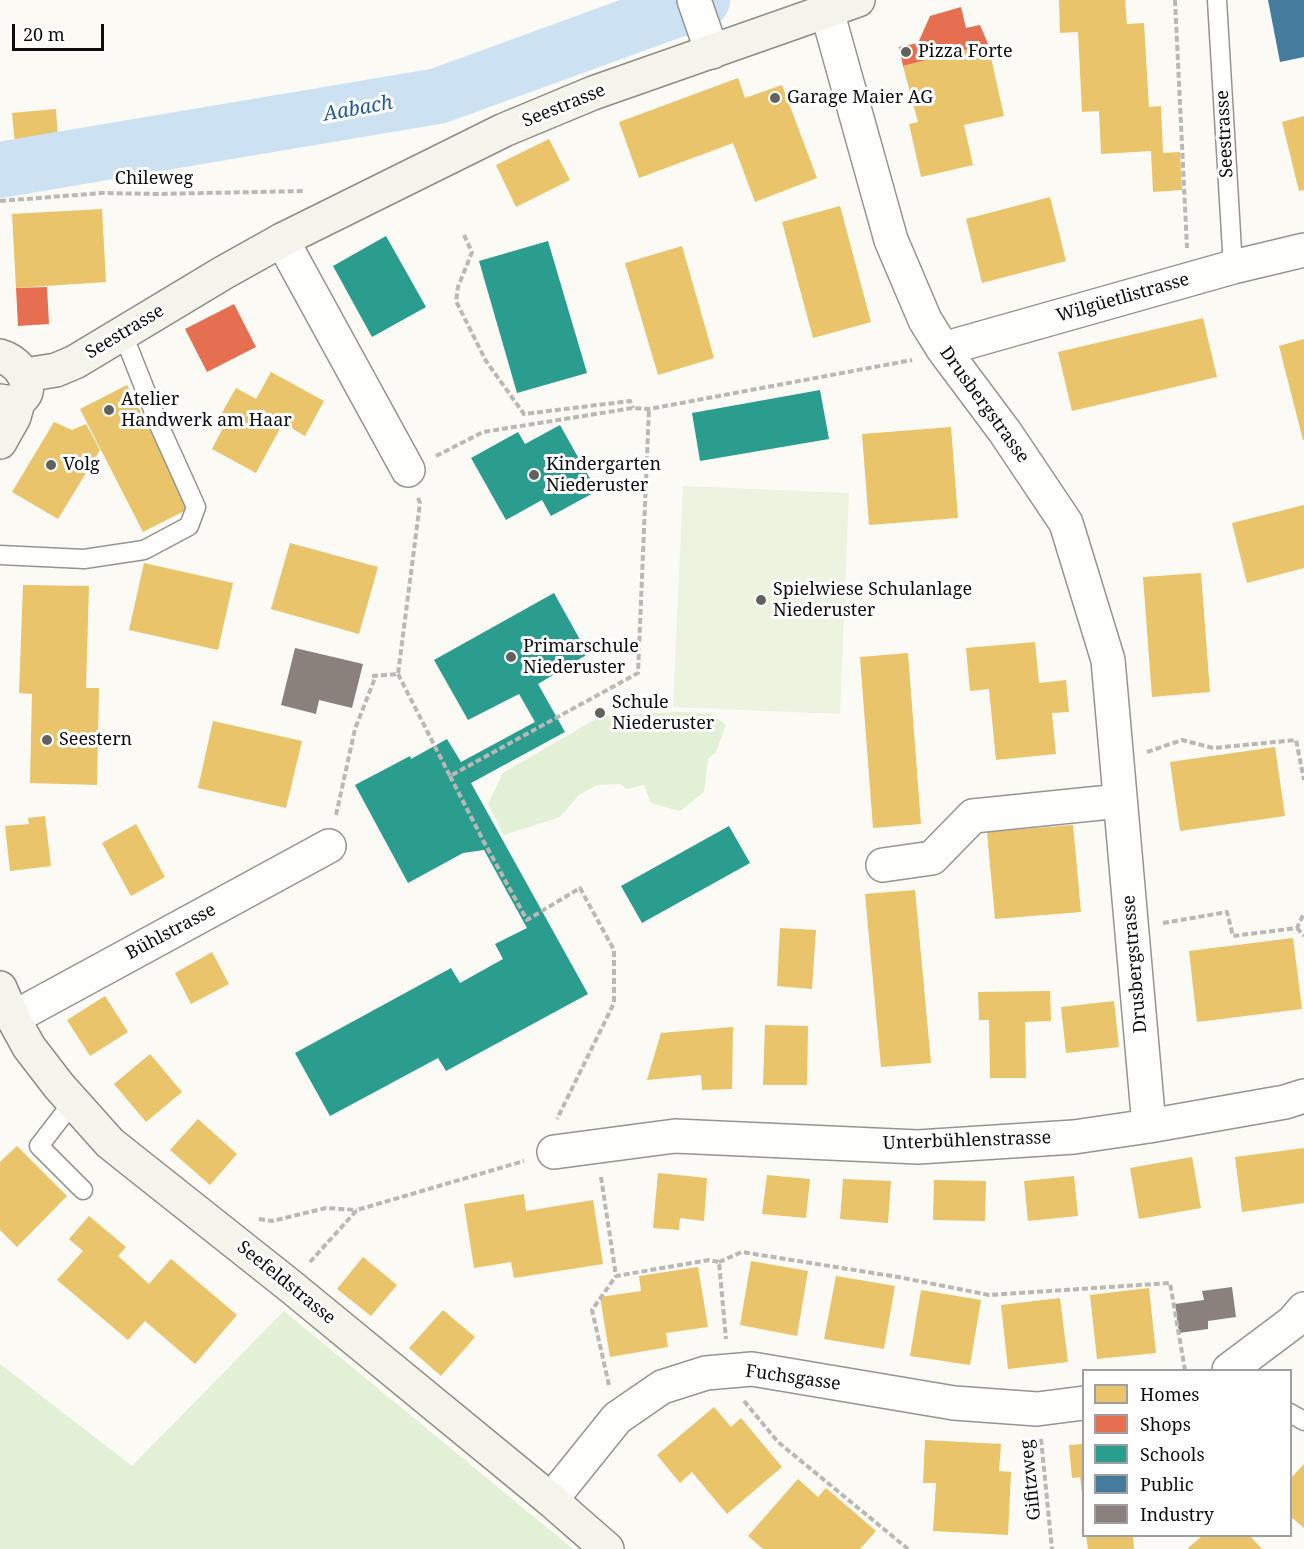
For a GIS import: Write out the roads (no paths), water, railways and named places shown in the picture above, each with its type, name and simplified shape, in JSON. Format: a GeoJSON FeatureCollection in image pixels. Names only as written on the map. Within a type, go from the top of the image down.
{"type":"FeatureCollection","features":[{"type":"Feature","properties":{"kind":"street","name":"Seestrasse"},"geometry":{"type":"LineString","coordinates":[[0,442],[14,417],[11,383],[75,362],[282,240],[504,130],[593,93],[858,0]]}},
{"type":"Feature","properties":{"kind":"street"},"geometry":{"type":"LineString","coordinates":[[696,8],[712,52]]}},
{"type":"Feature","properties":{"kind":"street","name":"Drusbergstrasse"},"geometry":{"type":"LineString","coordinates":[[827,11],[891,240],[925,320],[944,350],[1005,432],[1066,523],[1108,660],[1149,1126]]}},
{"type":"Feature","properties":{"kind":"street"},"geometry":{"type":"LineString","coordinates":[[282,240],[408,470]]}},
{"type":"Feature","properties":{"kind":"street","name":"Wilgüetlistrasse"},"geometry":{"type":"LineString","coordinates":[[944,350],[1189,279],[1304,250]]}},
{"type":"Feature","properties":{"kind":"street"},"geometry":{"type":"LineString","coordinates":[[883,865],[932,858],[973,816],[1120,801]]}},
{"type":"Feature","properties":{"kind":"street","name":"Bühlstrasse"},"geometry":{"type":"LineString","coordinates":[[13,1018],[329,846]]}},
{"type":"Feature","properties":{"kind":"street","name":"Seefeldstrasse"},"geometry":{"type":"LineString","coordinates":[[0,988],[29,1047],[58,1086],[110,1143],[289,1285],[608,1549]]}},
{"type":"Feature","properties":{"kind":"street","name":"Unterbühlenstrasse"},"geometry":{"type":"LineString","coordinates":[[554,1152],[675,1136],[918,1147],[1074,1137],[1285,1102],[1304,1096]]}},
{"type":"Feature","properties":{"kind":"street"},"geometry":{"type":"LineString","coordinates":[[1232,1369],[1293,1322],[1304,1309]]}},
{"type":"Feature","properties":{"kind":"street","name":"Fuchsgasse"},"geometry":{"type":"LineString","coordinates":[[551,1500],[617,1418],[662,1387],[706,1373],[752,1369],[954,1403],[1037,1409],[1082,1403]]}},
{"type":"Feature","properties":{"kind":"lane","name":"Seestrasse"},"geometry":{"type":"LineString","coordinates":[[1217,0],[1233,267]]}},
{"type":"Feature","properties":{"kind":"lane"},"geometry":{"type":"LineString","coordinates":[[0,555],[94,558],[144,550],[189,526],[196,507],[159,425],[123,334]]}},
{"type":"Feature","properties":{"kind":"lane"},"geometry":{"type":"LineString","coordinates":[[73,1102],[39,1146],[83,1190]]}},
{"type":"Feature","properties":{"kind":"waterway","name":"Aabach"},"geometry":{"type":"LineString","coordinates":[[0,170],[438,96],[702,0]]}},
{"type":"Feature","properties":{"kind":"place","name":"Pizza Forte"},"geometry":{"type":"Point","coordinates":[906,52]}},
{"type":"Feature","properties":{"kind":"place","name":"Garage Maier AG"},"geometry":{"type":"Point","coordinates":[775,98]}},
{"type":"Feature","properties":{"kind":"place","name":"Atelier Handwerk am Haar"},"geometry":{"type":"Point","coordinates":[109,410]}},
{"type":"Feature","properties":{"kind":"place","name":"Volg"},"geometry":{"type":"Point","coordinates":[51,465]}},
{"type":"Feature","properties":{"kind":"place","name":"Kindergarten Niederuster"},"geometry":{"type":"Point","coordinates":[534,475]}},
{"type":"Feature","properties":{"kind":"place","name":"Spielwiese Schulanlage Niederuster"},"geometry":{"type":"Point","coordinates":[761,600]}},
{"type":"Feature","properties":{"kind":"place","name":"Primarschule Niederuster"},"geometry":{"type":"Point","coordinates":[511,657]}},
{"type":"Feature","properties":{"kind":"place","name":"Schule Niederuster"},"geometry":{"type":"Point","coordinates":[600,713]}},
{"type":"Feature","properties":{"kind":"place","name":"Seestern"},"geometry":{"type":"Point","coordinates":[47,740]}}]}
